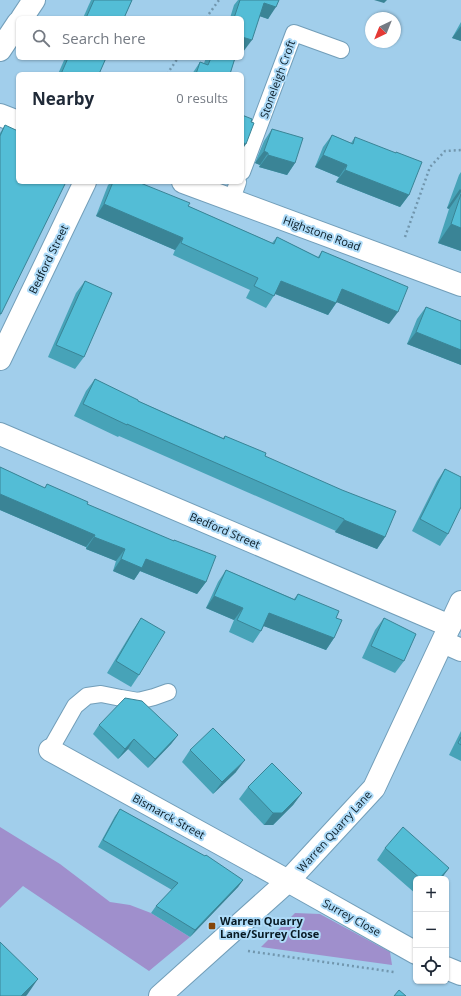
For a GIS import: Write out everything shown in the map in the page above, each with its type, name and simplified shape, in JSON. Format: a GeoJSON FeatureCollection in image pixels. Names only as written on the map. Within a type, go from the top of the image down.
{"type":"FeatureCollection","features":[{"type":"Feature","properties":{"kind":"street"},"geometry":{"type":"LineString","coordinates":[[23,16],[34,0]]}},
{"type":"Feature","properties":{"kind":"street"},"geometry":{"type":"LineString","coordinates":[[0,50],[16,26]]}},
{"type":"Feature","properties":{"kind":"street"},"geometry":{"type":"LineString","coordinates":[[0,115],[16,121]]}},
{"type":"Feature","properties":{"kind":"street","name":"Bedford Street"},"geometry":{"type":"LineString","coordinates":[[0,359],[84,184]]}},
{"type":"Feature","properties":{"kind":"street","name":"Highstone Road"},"geometry":{"type":"LineString","coordinates":[[195,184],[235,191],[397,261],[461,285]]}},
{"type":"Feature","properties":{"kind":"street","name":"Bedford Street"},"geometry":{"type":"LineString","coordinates":[[0,434],[451,639]]}},
{"type":"Feature","properties":{"kind":"street","name":"Warren Quarry Lane"},"geometry":{"type":"LineString","coordinates":[[160,996],[288,881],[374,788],[451,639],[461,602]]}},
{"type":"Feature","properties":{"kind":"street","name":"Bismarck Street"},"geometry":{"type":"LineString","coordinates":[[50,750],[288,881]]}},
{"type":"Feature","properties":{"kind":"street","name":"Surrey Close"},"geometry":{"type":"LineString","coordinates":[[288,881],[413,952]]}},
{"type":"Feature","properties":{"kind":"street"},"geometry":{"type":"LineString","coordinates":[[449,969],[461,974]]}},
{"type":"Feature","properties":{"kind":"lane","name":"Stoneleigh Croft"},"geometry":{"type":"LineString","coordinates":[[244,167],[294,33],[341,50]]}},
{"type":"Feature","properties":{"kind":"lane"},"geometry":{"type":"LineString","coordinates":[[50,750],[75,706],[87,696],[101,694],[138,700],[154,697],[168,692]]}},
{"type":"Feature","properties":{"kind":"path"},"geometry":{"type":"LineString","coordinates":[[207,16],[218,0]]}},
{"type":"Feature","properties":{"kind":"path"},"geometry":{"type":"LineString","coordinates":[[168,72],[177,60]]}},
{"type":"Feature","properties":{"kind":"path"},"geometry":{"type":"LineString","coordinates":[[397,261],[430,167],[445,152],[461,150]]}},
{"type":"Feature","properties":{"kind":"path"},"geometry":{"type":"LineString","coordinates":[[215,947],[399,972]]}},
{"type":"Feature","properties":{"kind":"shaded area"},"geometry":{"type":"Polygon","coordinates":[[[0,827],[60,864],[110,902],[130,905],[151,913],[190,937],[149,971],[23,886],[0,908],[0,827]]]}},
{"type":"Feature","properties":{"kind":"shaded area"},"geometry":{"type":"Polygon","coordinates":[[[295,913],[320,914],[390,952],[392,965],[261,947],[295,913]]]}},
{"type":"Feature","properties":{"kind":"building"},"geometry":{"type":"Polygon","coordinates":[[[94,0],[132,0],[125,16],[87,16],[94,0]]]}},
{"type":"Feature","properties":{"kind":"building"},"geometry":{"type":"Polygon","coordinates":[[[240,0],[279,0],[276,7],[264,3],[252,40],[244,38],[244,16],[235,16],[240,0]]]}},
{"type":"Feature","properties":{"kind":"building"},"geometry":{"type":"Polygon","coordinates":[[[67,60],[105,60],[100,72],[62,72],[67,60]]]}},
{"type":"Feature","properties":{"kind":"building"},"geometry":{"type":"Polygon","coordinates":[[[210,60],[234,60],[231,72],[197,72],[200,62],[208,65],[210,60]]]}},
{"type":"Feature","properties":{"kind":"building"},"geometry":{"type":"Polygon","coordinates":[[[244,116],[252,119],[251,122],[254,123],[246,144],[244,143],[244,116]]]}},
{"type":"Feature","properties":{"kind":"building"},"geometry":{"type":"Polygon","coordinates":[[[5,125],[16,130],[16,184],[65,184],[1,314],[0,313],[0,136],[5,125]]]}},
{"type":"Feature","properties":{"kind":"building"},"geometry":{"type":"Polygon","coordinates":[[[272,129],[303,138],[295,163],[268,155],[268,153],[264,151],[272,129]]]}},
{"type":"Feature","properties":{"kind":"building"},"geometry":{"type":"Polygon","coordinates":[[[332,135],[353,144],[355,137],[422,162],[409,195],[345,170],[347,165],[323,155],[332,135]]]}},
{"type":"Feature","properties":{"kind":"building"},"geometry":{"type":"Polygon","coordinates":[[[112,184],[143,184],[190,203],[188,206],[274,244],[277,237],[319,258],[322,251],[408,287],[398,312],[342,289],[336,303],[281,281],[274,296],[254,286],[258,278],[181,243],[183,238],[104,204],[112,184]]]}},
{"type":"Feature","properties":{"kind":"building"},"geometry":{"type":"Polygon","coordinates":[[[461,194],[461,228],[451,224],[461,194]]]}},
{"type":"Feature","properties":{"kind":"building"},"geometry":{"type":"Polygon","coordinates":[[[85,281],[112,293],[84,357],[56,345],[85,281]]]}},
{"type":"Feature","properties":{"kind":"building"},"geometry":{"type":"Polygon","coordinates":[[[426,307],[461,321],[461,350],[416,332],[426,307]]]}},
{"type":"Feature","properties":{"kind":"building"},"geometry":{"type":"Polygon","coordinates":[[[95,379],[178,419],[224,439],[225,436],[266,453],[265,456],[342,490],[396,511],[385,537],[127,425],[83,404],[95,379]]]}},
{"type":"Feature","properties":{"kind":"building"},"geometry":{"type":"Polygon","coordinates":[[[0,467],[45,488],[47,484],[88,502],[87,504],[174,541],[216,556],[206,582],[146,559],[142,568],[121,559],[125,549],[94,537],[95,535],[0,494],[0,467]]]}},
{"type":"Feature","properties":{"kind":"building"},"geometry":{"type":"Polygon","coordinates":[[[445,469],[461,477],[461,507],[448,534],[420,519],[445,469]]]}},
{"type":"Feature","properties":{"kind":"building"},"geometry":{"type":"Polygon","coordinates":[[[226,570],[295,600],[298,594],[339,611],[336,618],[342,620],[334,638],[269,613],[261,631],[237,620],[243,608],[214,596],[226,570]]]}},
{"type":"Feature","properties":{"kind":"building"},"geometry":{"type":"Polygon","coordinates":[[[141,618],[165,632],[139,675],[116,661],[141,618]]]}},
{"type":"Feature","properties":{"kind":"building"},"geometry":{"type":"Polygon","coordinates":[[[384,618],[416,634],[404,661],[371,646],[384,618]]]}},
{"type":"Feature","properties":{"kind":"building"},"geometry":{"type":"Polygon","coordinates":[[[125,698],[142,701],[178,735],[155,759],[134,739],[125,749],[99,725],[125,698]]]}},
{"type":"Feature","properties":{"kind":"building"},"geometry":{"type":"Polygon","coordinates":[[[213,728],[245,760],[222,782],[190,750],[213,728]]]}},
{"type":"Feature","properties":{"kind":"building"},"geometry":{"type":"Polygon","coordinates":[[[461,737],[461,745],[458,743],[461,737]]]}},
{"type":"Feature","properties":{"kind":"building"},"geometry":{"type":"Polygon","coordinates":[[[272,763],[302,793],[282,813],[273,813],[248,787],[272,763]]]}},
{"type":"Feature","properties":{"kind":"building"},"geometry":{"type":"Polygon","coordinates":[[[120,809],[205,856],[206,855],[243,880],[195,930],[156,906],[178,883],[103,840],[120,809]]]}},
{"type":"Feature","properties":{"kind":"building"},"geometry":{"type":"Polygon","coordinates":[[[403,827],[449,868],[442,876],[418,876],[385,848],[403,827]]]}},
{"type":"Feature","properties":{"kind":"building"},"geometry":{"type":"Polygon","coordinates":[[[0,942],[38,979],[21,996],[0,996],[0,942]]]}},
{"type":"Feature","properties":{"kind":"building"},"geometry":{"type":"Polygon","coordinates":[[[399,990],[406,996],[394,996],[399,990]]]}},
{"type":"Feature","properties":{"kind":"place","name":"Warren Quarry Lane/Surrey Close"},"geometry":{"type":"Point","coordinates":[212,926]}}]}
